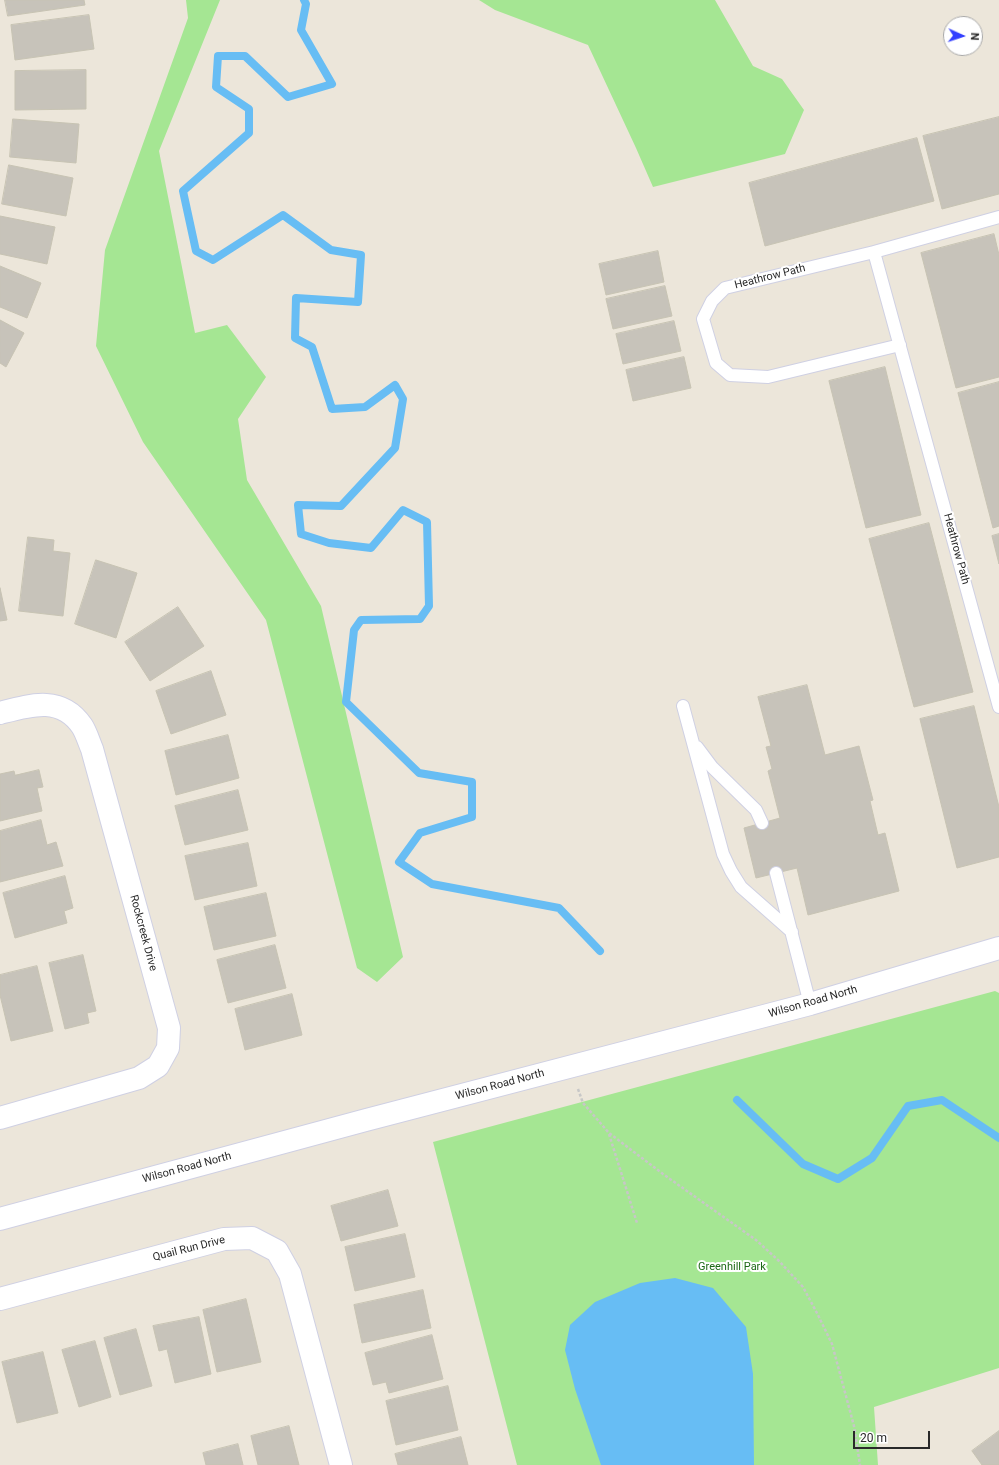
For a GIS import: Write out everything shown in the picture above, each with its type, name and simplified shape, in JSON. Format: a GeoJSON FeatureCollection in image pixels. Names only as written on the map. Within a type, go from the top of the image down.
{"type":"FeatureCollection","features":[{"type":"Feature","properties":{"kind":"street","name":"Rockcreek Drive"},"geometry":{"type":"LineString","coordinates":[[0,713],[25,706],[45,704],[65,709],[82,726],[92,749],[169,1028],[168,1048],[158,1066],[139,1078],[0,1118]]}},
{"type":"Feature","properties":{"kind":"street","name":"Wilson Road North"},"geometry":{"type":"LineString","coordinates":[[0,1219],[366,1120],[810,1004],[999,948]]}},
{"type":"Feature","properties":{"kind":"street","name":"Quail Run Drive"},"geometry":{"type":"LineString","coordinates":[[0,1299],[224,1239],[252,1238],[277,1251],[290,1274],[341,1465]]}},
{"type":"Feature","properties":{"kind":"lane","name":"Heathrow Path"},"geometry":{"type":"LineString","coordinates":[[900,345],[768,377],[730,375],[716,363],[703,319],[712,301],[725,288],[874,252],[999,217]]}},
{"type":"Feature","properties":{"kind":"lane","name":"Heathrow Path"},"geometry":{"type":"LineString","coordinates":[[874,252],[999,707]]}},
{"type":"Feature","properties":{"kind":"lane"},"geometry":{"type":"LineString","coordinates":[[683,706],[723,854],[731,871],[741,887],[792,932]]}},
{"type":"Feature","properties":{"kind":"lane"},"geometry":{"type":"LineString","coordinates":[[693,741],[712,767],[756,810],[762,823]]}},
{"type":"Feature","properties":{"kind":"lane"},"geometry":{"type":"LineString","coordinates":[[776,873],[810,1004]]}},
{"type":"Feature","properties":{"kind":"path"},"geometry":{"type":"LineString","coordinates":[[570,1066],[583,1103],[609,1133],[663,1174],[756,1240],[779,1261],[803,1287],[832,1344],[854,1426],[860,1465]]}},
{"type":"Feature","properties":{"kind":"path"},"geometry":{"type":"LineString","coordinates":[[609,1133],[637,1223]]}},
{"type":"Feature","properties":{"kind":"green space"},"geometry":{"type":"Polygon","coordinates":[[[186,0],[220,0],[159,151],[195,333],[227,325],[266,377],[238,419],[247,480],[321,606],[403,957],[377,982],[357,968],[266,620],[143,442],[96,346],[105,250],[188,18],[186,0]]]}},
{"type":"Feature","properties":{"kind":"green space"},"geometry":{"type":"Polygon","coordinates":[[[479,0],[715,0],[753,66],[782,79],[804,110],[785,154],[653,187],[588,45],[495,10],[479,0]]]}},
{"type":"Feature","properties":{"kind":"green space","name":"Greenhill Park"},"geometry":{"type":"Polygon","coordinates":[[[995,991],[999,993],[999,1368],[874,1407],[878,1465],[517,1465],[433,1142],[995,991]]]}},
{"type":"Feature","properties":{"kind":"water"},"geometry":{"type":"Polygon","coordinates":[[[675,1278],[713,1288],[746,1327],[753,1374],[754,1465],[601,1465],[575,1389],[565,1350],[570,1325],[595,1302],[640,1283],[675,1278]]]}},
{"type":"Feature","properties":{"kind":"building"},"geometry":{"type":"Polygon","coordinates":[[[5,0],[84,0],[85,5],[8,16],[5,0]]]}},
{"type":"Feature","properties":{"kind":"building"},"geometry":{"type":"Polygon","coordinates":[[[89,15],[94,49],[15,60],[11,25],[89,15]]]}},
{"type":"Feature","properties":{"kind":"building"},"geometry":{"type":"Polygon","coordinates":[[[86,70],[86,109],[15,110],[15,71],[86,70]]]}},
{"type":"Feature","properties":{"kind":"building"},"geometry":{"type":"Polygon","coordinates":[[[999,117],[999,194],[942,209],[923,136],[999,117]]]}},
{"type":"Feature","properties":{"kind":"building"},"geometry":{"type":"Polygon","coordinates":[[[13,119],[79,124],[76,163],[10,157],[13,119]]]}},
{"type":"Feature","properties":{"kind":"building"},"geometry":{"type":"Polygon","coordinates":[[[917,138],[934,201],[765,246],[749,183],[917,138]]]}},
{"type":"Feature","properties":{"kind":"building"},"geometry":{"type":"Polygon","coordinates":[[[9,165],[73,178],[66,216],[2,204],[9,165]]]}},
{"type":"Feature","properties":{"kind":"building"},"geometry":{"type":"Polygon","coordinates":[[[0,216],[55,227],[47,264],[0,254],[0,216]]]}},
{"type":"Feature","properties":{"kind":"building"},"geometry":{"type":"Polygon","coordinates":[[[994,234],[999,255],[999,377],[956,388],[921,253],[994,234]]]}},
{"type":"Feature","properties":{"kind":"building"},"geometry":{"type":"Polygon","coordinates":[[[658,251],[664,282],[606,295],[599,264],[658,251]]]}},
{"type":"Feature","properties":{"kind":"building"},"geometry":{"type":"Polygon","coordinates":[[[0,266],[41,283],[27,318],[0,307],[0,266]]]}},
{"type":"Feature","properties":{"kind":"building"},"geometry":{"type":"Polygon","coordinates":[[[665,286],[672,316],[613,329],[606,299],[665,286]]]}},
{"type":"Feature","properties":{"kind":"building"},"geometry":{"type":"Polygon","coordinates":[[[0,320],[24,333],[6,367],[0,363],[0,320]]]}},
{"type":"Feature","properties":{"kind":"building"},"geometry":{"type":"Polygon","coordinates":[[[674,321],[681,351],[623,364],[616,334],[674,321]]]}},
{"type":"Feature","properties":{"kind":"building"},"geometry":{"type":"Polygon","coordinates":[[[684,357],[691,388],[633,401],[626,370],[684,357]]]}},
{"type":"Feature","properties":{"kind":"building"},"geometry":{"type":"Polygon","coordinates":[[[885,367],[921,515],[866,528],[829,381],[885,367]]]}},
{"type":"Feature","properties":{"kind":"building"},"geometry":{"type":"Polygon","coordinates":[[[999,382],[999,526],[993,528],[958,393],[999,382]]]}},
{"type":"Feature","properties":{"kind":"building"},"geometry":{"type":"Polygon","coordinates":[[[929,523],[973,692],[914,707],[869,539],[929,523]]]}},
{"type":"Feature","properties":{"kind":"building"},"geometry":{"type":"Polygon","coordinates":[[[999,534],[999,564],[992,536],[999,534]]]}},
{"type":"Feature","properties":{"kind":"building"},"geometry":{"type":"Polygon","coordinates":[[[28,537],[54,540],[53,551],[70,553],[63,616],[19,611],[28,537]]]}},
{"type":"Feature","properties":{"kind":"building"},"geometry":{"type":"Polygon","coordinates":[[[96,560],[137,573],[116,638],[75,624],[96,560]]]}},
{"type":"Feature","properties":{"kind":"building"},"geometry":{"type":"Polygon","coordinates":[[[0,588],[7,620],[0,621],[0,588]]]}},
{"type":"Feature","properties":{"kind":"building"},"geometry":{"type":"Polygon","coordinates":[[[178,607],[204,646],[150,681],[125,642],[178,607]]]}},
{"type":"Feature","properties":{"kind":"building"},"geometry":{"type":"Polygon","coordinates":[[[211,671],[226,715],[171,734],[156,691],[211,671]]]}},
{"type":"Feature","properties":{"kind":"building"},"geometry":{"type":"Polygon","coordinates":[[[807,685],[825,755],[859,746],[873,800],[870,801],[878,835],[885,833],[899,891],[808,915],[797,868],[756,878],[744,828],[780,818],[768,771],[772,769],[766,747],[771,746],[758,697],[807,685]]]}},
{"type":"Feature","properties":{"kind":"building"},"geometry":{"type":"Polygon","coordinates":[[[974,706],[999,807],[999,857],[957,868],[920,719],[974,706]]]}},
{"type":"Feature","properties":{"kind":"building"},"geometry":{"type":"Polygon","coordinates":[[[228,735],[239,778],[176,795],[165,751],[228,735]]]}},
{"type":"Feature","properties":{"kind":"building"},"geometry":{"type":"Polygon","coordinates":[[[39,770],[43,787],[37,788],[42,811],[0,821],[0,774],[14,771],[15,775],[39,770]]]}},
{"type":"Feature","properties":{"kind":"building"},"geometry":{"type":"Polygon","coordinates":[[[238,790],[248,830],[185,845],[175,806],[238,790]]]}},
{"type":"Feature","properties":{"kind":"building"},"geometry":{"type":"Polygon","coordinates":[[[41,820],[47,845],[56,842],[63,866],[0,882],[0,831],[41,820]]]}},
{"type":"Feature","properties":{"kind":"building"},"geometry":{"type":"Polygon","coordinates":[[[248,843],[257,886],[195,900],[185,856],[248,843]]]}},
{"type":"Feature","properties":{"kind":"building"},"geometry":{"type":"Polygon","coordinates":[[[65,876],[73,908],[64,911],[67,923],[15,938],[3,893],[65,876]]]}},
{"type":"Feature","properties":{"kind":"building"},"geometry":{"type":"Polygon","coordinates":[[[266,893],[276,936],[214,950],[204,907],[266,893]]]}},
{"type":"Feature","properties":{"kind":"building"},"geometry":{"type":"Polygon","coordinates":[[[275,945],[286,988],[228,1003],[217,960],[275,945]]]}},
{"type":"Feature","properties":{"kind":"building"},"geometry":{"type":"Polygon","coordinates":[[[83,955],[96,1011],[87,1013],[89,1023],[65,1029],[49,963],[83,955]]]}},
{"type":"Feature","properties":{"kind":"building"},"geometry":{"type":"Polygon","coordinates":[[[37,966],[53,1031],[11,1041],[0,995],[0,975],[37,966]]]}},
{"type":"Feature","properties":{"kind":"building"},"geometry":{"type":"Polygon","coordinates":[[[292,994],[302,1035],[245,1050],[235,1009],[292,994]]]}},
{"type":"Feature","properties":{"kind":"building"},"geometry":{"type":"Polygon","coordinates":[[[388,1190],[398,1226],[341,1241],[331,1206],[388,1190]]]}},
{"type":"Feature","properties":{"kind":"building"},"geometry":{"type":"Polygon","coordinates":[[[405,1234],[415,1277],[355,1291],[345,1247],[405,1234]]]}},
{"type":"Feature","properties":{"kind":"building"},"geometry":{"type":"Polygon","coordinates":[[[423,1290],[431,1328],[362,1343],[354,1305],[423,1290]]]}},
{"type":"Feature","properties":{"kind":"building"},"geometry":{"type":"Polygon","coordinates":[[[246,1299],[261,1362],[217,1372],[203,1310],[246,1299]]]}},
{"type":"Feature","properties":{"kind":"building"},"geometry":{"type":"Polygon","coordinates":[[[199,1317],[211,1374],[175,1383],[167,1349],[159,1351],[153,1326],[199,1317]]]}},
{"type":"Feature","properties":{"kind":"building"},"geometry":{"type":"Polygon","coordinates":[[[136,1329],[152,1386],[120,1395],[104,1338],[136,1329]]]}},
{"type":"Feature","properties":{"kind":"building"},"geometry":{"type":"Polygon","coordinates":[[[432,1335],[443,1379],[389,1393],[386,1382],[373,1385],[365,1353],[432,1335]]]}},
{"type":"Feature","properties":{"kind":"building"},"geometry":{"type":"Polygon","coordinates":[[[95,1341],[111,1397],[79,1407],[62,1350],[95,1341]]]}},
{"type":"Feature","properties":{"kind":"building"},"geometry":{"type":"Polygon","coordinates":[[[43,1352],[58,1413],[17,1423],[2,1362],[43,1352]]]}},
{"type":"Feature","properties":{"kind":"building"},"geometry":{"type":"Polygon","coordinates":[[[448,1386],[458,1430],[396,1445],[386,1401],[448,1386]]]}},
{"type":"Feature","properties":{"kind":"building"},"geometry":{"type":"Polygon","coordinates":[[[289,1426],[299,1465],[258,1465],[251,1436],[289,1426]]]}},
{"type":"Feature","properties":{"kind":"building"},"geometry":{"type":"Polygon","coordinates":[[[999,1431],[999,1465],[982,1465],[972,1451],[999,1431]]]}},
{"type":"Feature","properties":{"kind":"building"},"geometry":{"type":"Polygon","coordinates":[[[461,1437],[468,1465],[398,1465],[395,1454],[461,1437]]]}},
{"type":"Feature","properties":{"kind":"building"},"geometry":{"type":"Polygon","coordinates":[[[238,1444],[243,1465],[206,1465],[203,1453],[238,1444]]]}},
{"type":"Feature","properties":{"kind":"waterway"},"geometry":{"type":"LineString","coordinates":[[304,0],[306,4],[301,30],[332,84],[288,97],[245,56],[218,56],[216,87],[249,109],[249,133],[183,191],[196,251],[213,260],[283,215],[331,250],[361,255],[358,302],[296,298],[295,338],[312,347],[332,409],[365,407],[395,385],[403,399],[395,448],[341,506],[298,505],[301,534],[329,543],[371,548],[403,510],[427,522],[429,606],[420,619],[361,620],[354,630],[346,702],[419,773],[472,782],[472,817],[420,833],[399,862],[432,884],[559,908],[600,951]]}},
{"type":"Feature","properties":{"kind":"waterway"},"geometry":{"type":"LineString","coordinates":[[737,1100],[803,1164],[838,1179],[872,1158],[908,1106],[942,1100],[999,1138]]}}]}
